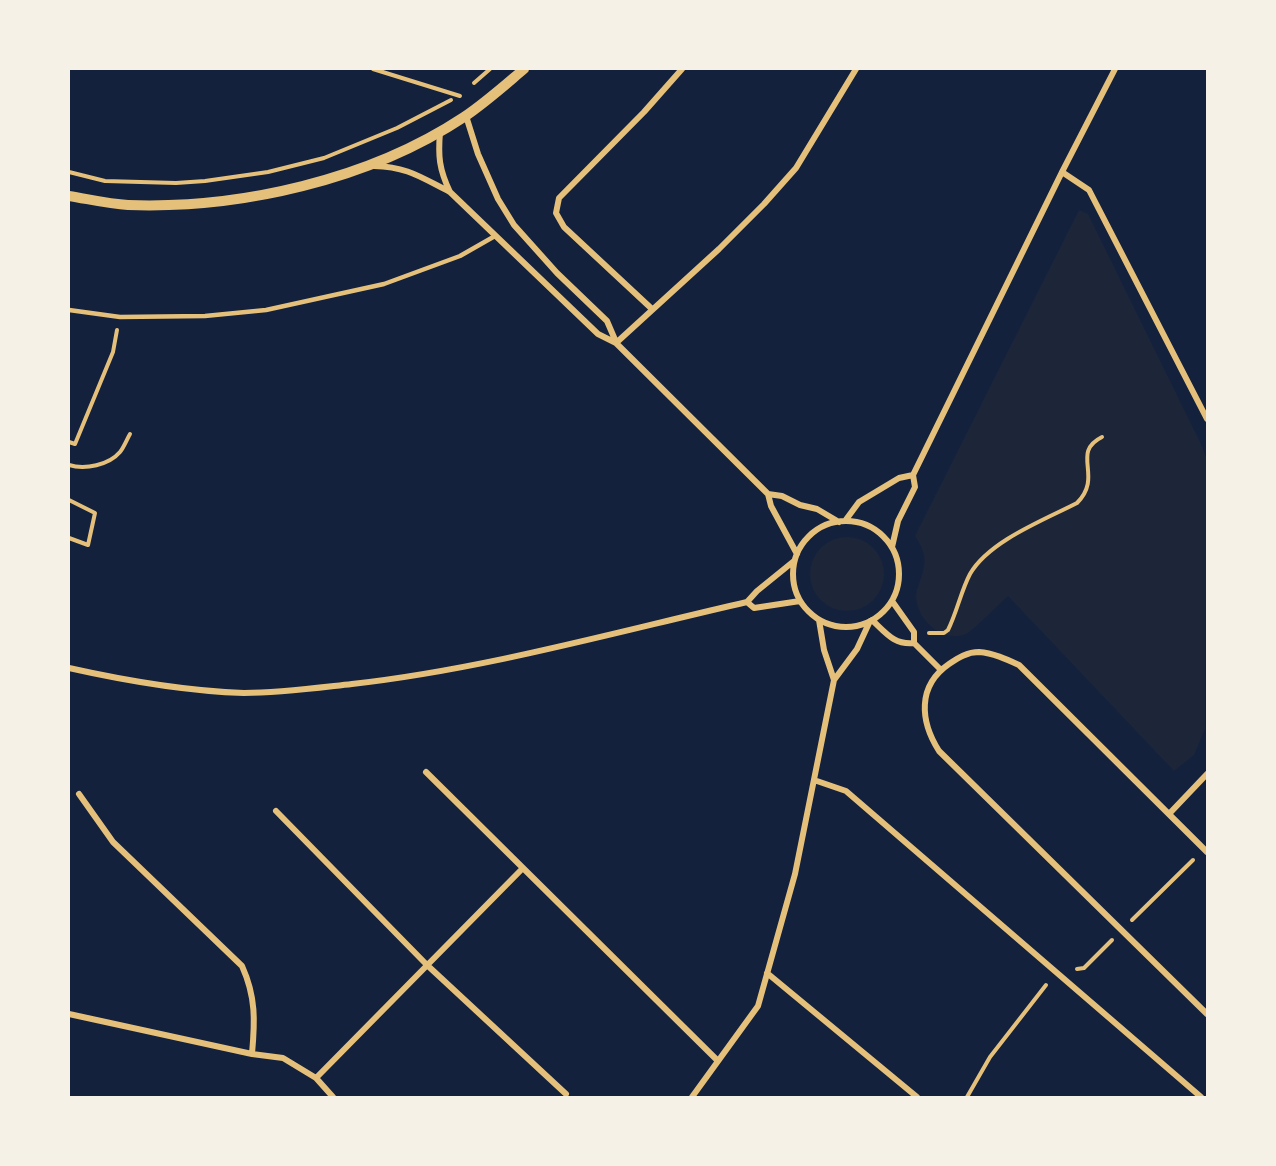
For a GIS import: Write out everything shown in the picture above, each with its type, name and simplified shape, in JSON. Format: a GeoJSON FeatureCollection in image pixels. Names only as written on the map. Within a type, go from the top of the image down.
{"type":"FeatureCollection","features":[{"type":"Feature","properties":{"kind":"street"},"geometry":{"type":"LineString","coordinates":[[69,196],[125,204],[197,203],[263,194],[317,181],[367,166],[440,132],[466,116],[525,69]]}},
{"type":"Feature","properties":{"kind":"street"},"geometry":{"type":"LineString","coordinates":[[652,309],[564,227],[556,213],[559,198],[644,112],[682,69]]}},
{"type":"Feature","properties":{"kind":"street"},"geometry":{"type":"LineString","coordinates":[[616,343],[719,249],[796,168],[856,69]]}},
{"type":"Feature","properties":{"kind":"street"},"geometry":{"type":"LineString","coordinates":[[892,547],[898,522],[915,487],[913,475],[1115,69]]}},
{"type":"Feature","properties":{"kind":"street"},"geometry":{"type":"LineString","coordinates":[[466,116],[478,154],[498,199],[514,225],[557,273],[607,321],[616,343]]}},
{"type":"Feature","properties":{"kind":"street"},"geometry":{"type":"LineString","coordinates":[[440,132],[438,154],[441,174],[450,192]]}},
{"type":"Feature","properties":{"kind":"street"},"geometry":{"type":"LineString","coordinates":[[69,668],[123,680],[191,690],[246,693],[408,678],[747,602],[795,557],[808,537],[819,528],[842,521],[859,523],[872,528],[892,547],[899,574],[892,601],[884,612],[871,621],[846,627],[819,620],[808,612],[794,588],[792,574],[795,557],[771,506],[768,494],[616,343],[598,334],[450,192],[415,173],[395,166],[367,166]]}},
{"type":"Feature","properties":{"kind":"street"},"geometry":{"type":"LineString","coordinates":[[1062,172],[1089,190],[1207,419]]}},
{"type":"Feature","properties":{"kind":"street"},"geometry":{"type":"LineString","coordinates":[[842,521],[859,502],[899,478],[913,475]]}},
{"type":"Feature","properties":{"kind":"street"},"geometry":{"type":"LineString","coordinates":[[768,494],[782,496],[842,521]]}},
{"type":"Feature","properties":{"kind":"street"},"geometry":{"type":"LineString","coordinates":[[747,602],[754,608],[800,601]]}},
{"type":"Feature","properties":{"kind":"street"},"geometry":{"type":"LineString","coordinates":[[892,601],[914,632],[914,643],[941,670]]}},
{"type":"Feature","properties":{"kind":"street"},"geometry":{"type":"LineString","coordinates":[[819,620],[824,650],[834,680]]}},
{"type":"Feature","properties":{"kind":"street"},"geometry":{"type":"LineString","coordinates":[[871,621],[891,638],[903,644],[914,643]]}},
{"type":"Feature","properties":{"kind":"street"},"geometry":{"type":"LineString","coordinates":[[692,1097],[758,1006],[795,874],[834,680],[857,649],[871,621]]}},
{"type":"Feature","properties":{"kind":"street"},"geometry":{"type":"LineString","coordinates":[[1207,852],[1019,665],[995,655],[977,652],[961,656],[941,670],[932,680],[925,696],[925,716],[931,738],[939,751],[1207,1014]]}},
{"type":"Feature","properties":{"kind":"street"},"geometry":{"type":"LineString","coordinates":[[426,772],[718,1061]]}},
{"type":"Feature","properties":{"kind":"street"},"geometry":{"type":"LineString","coordinates":[[1169,814],[1207,774]]}},
{"type":"Feature","properties":{"kind":"street"},"geometry":{"type":"LineString","coordinates":[[814,780],[846,791],[1201,1097]]}},
{"type":"Feature","properties":{"kind":"street"},"geometry":{"type":"LineString","coordinates":[[79,794],[113,842],[242,966],[251,985],[255,1018],[252,1054]]}},
{"type":"Feature","properties":{"kind":"street"},"geometry":{"type":"LineString","coordinates":[[276,811],[427,965],[566,1094]]}},
{"type":"Feature","properties":{"kind":"street"},"geometry":{"type":"LineString","coordinates":[[316,1078],[522,869]]}},
{"type":"Feature","properties":{"kind":"street"},"geometry":{"type":"LineString","coordinates":[[767,973],[917,1097]]}},
{"type":"Feature","properties":{"kind":"street"},"geometry":{"type":"LineString","coordinates":[[69,1014],[252,1054],[283,1058],[316,1078],[333,1097]]}},
{"type":"Feature","properties":{"kind":"lane"},"geometry":{"type":"LineString","coordinates":[[69,310],[120,317],[205,316],[266,310],[384,284],[460,256],[495,236]]}},
{"type":"Feature","properties":{"kind":"path"},"geometry":{"type":"LineString","coordinates":[[373,69],[460,96]]}},
{"type":"Feature","properties":{"kind":"path"},"geometry":{"type":"LineString","coordinates":[[69,172],[105,181],[176,183],[268,172],[324,158],[398,128],[460,96],[490,69]]}},
{"type":"Feature","properties":{"kind":"path"},"geometry":{"type":"LineString","coordinates":[[69,442],[75,444],[113,352],[120,317]]}},
{"type":"Feature","properties":{"kind":"path"},"geometry":{"type":"LineString","coordinates":[[69,465],[92,466],[107,460],[121,452],[130,434]]}},
{"type":"Feature","properties":{"kind":"path"},"geometry":{"type":"LineString","coordinates":[[914,643],[922,635],[944,633],[948,630],[972,571],[989,552],[1013,536],[1077,503],[1085,495],[1089,481],[1088,448],[1092,442],[1102,437]]}},
{"type":"Feature","properties":{"kind":"path"},"geometry":{"type":"LineString","coordinates":[[69,500],[95,513],[88,545],[69,538]]}},
{"type":"Feature","properties":{"kind":"shaded area"},"geometry":{"type":"Polygon","coordinates":[[[1079,210],[1088,214],[1207,460],[1205,729],[1194,755],[1174,771],[1008,596],[969,632],[957,636],[941,633],[933,628],[921,615],[916,598],[923,570],[924,554],[915,536],[1079,210]]]}},
{"type":"Feature","properties":{"kind":"shaded area"},"geometry":{"type":"Polygon","coordinates":[[[847,537],[861,540],[873,548],[881,560],[884,574],[881,588],[873,600],[861,608],[847,611],[833,608],[821,600],[813,588],[810,574],[813,560],[821,548],[833,540],[847,537]]]}}]}
